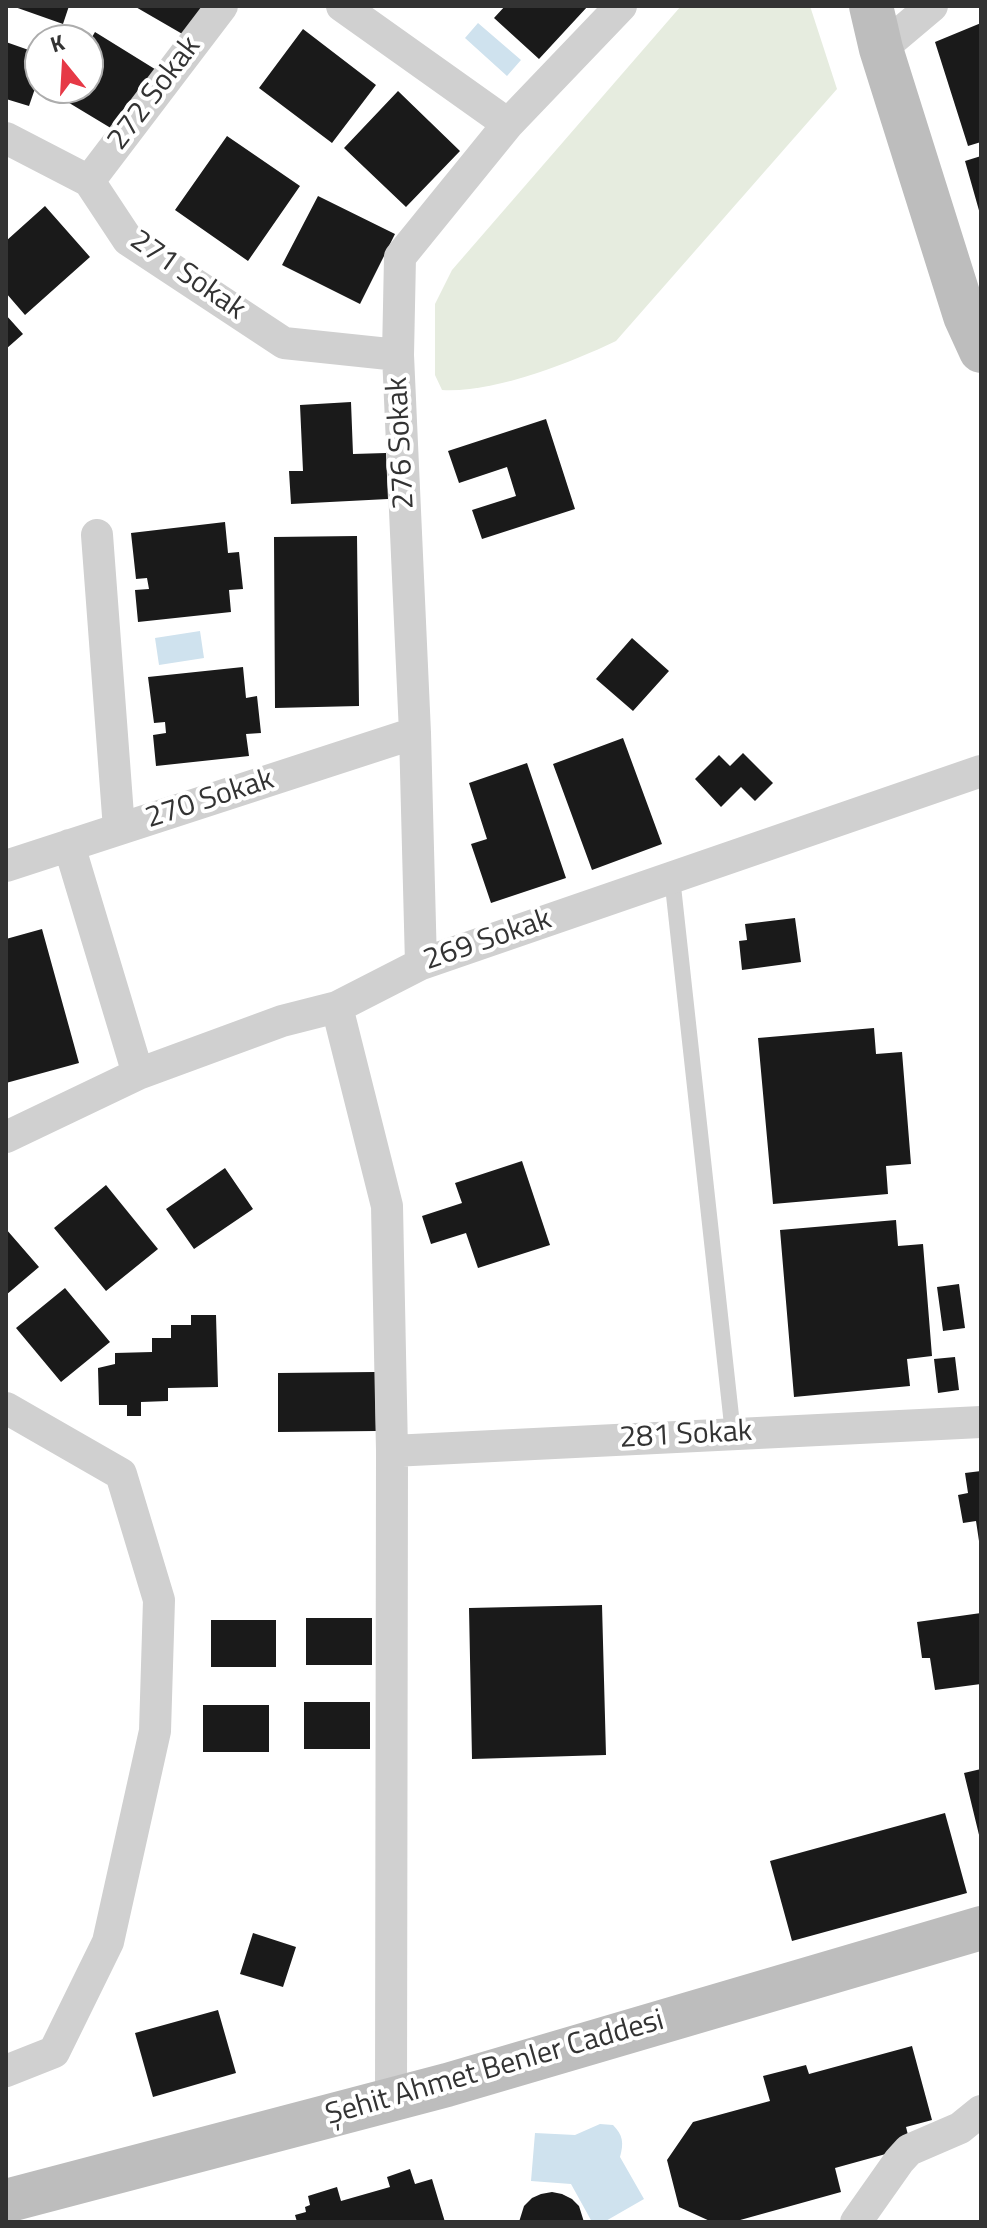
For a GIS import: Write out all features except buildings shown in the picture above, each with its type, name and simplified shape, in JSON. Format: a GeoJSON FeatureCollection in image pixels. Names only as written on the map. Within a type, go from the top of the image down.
{"type":"FeatureCollection","features":[{"type":"Feature","properties":{"kind":"street","name":"272 Sokak"},"geometry":{"type":"LineString","coordinates":[[89,181],[222,6]]}},
{"type":"Feature","properties":{"kind":"street"},"geometry":{"type":"LineString","coordinates":[[342,6],[508,124]]}},
{"type":"Feature","properties":{"kind":"street","name":"276 Sokak"},"geometry":{"type":"LineString","coordinates":[[421,964],[415,733],[398,355],[400,257],[508,124],[621,6]]}},
{"type":"Feature","properties":{"kind":"street"},"geometry":{"type":"LineString","coordinates":[[871,6],[881,49],[976,326]]}},
{"type":"Feature","properties":{"kind":"street"},"geometry":{"type":"LineString","coordinates":[[881,49],[932,6]]}},
{"type":"Feature","properties":{"kind":"street","name":"271 Sokak"},"geometry":{"type":"LineString","coordinates":[[6,138],[89,181],[128,240],[284,343],[398,355]]}},
{"type":"Feature","properties":{"kind":"street"},"geometry":{"type":"LineString","coordinates":[[97,535],[119,829]]}},
{"type":"Feature","properties":{"kind":"street","name":"270 Sokak"},"geometry":{"type":"LineString","coordinates":[[6,866],[415,733]]}},
{"type":"Feature","properties":{"kind":"street","name":"269 Sokak"},"geometry":{"type":"LineString","coordinates":[[6,1137],[138,1074],[282,1021],[337,1007],[421,964],[981,771]]}},
{"type":"Feature","properties":{"kind":"street"},"geometry":{"type":"LineString","coordinates":[[69,845],[138,1074]]}},
{"type":"Feature","properties":{"kind":"street"},"geometry":{"type":"LineString","coordinates":[[337,1007],[387,1206],[392,1451],[391,2100]]}},
{"type":"Feature","properties":{"kind":"street"},"geometry":{"type":"LineString","coordinates":[[6,1408],[121,1474],[159,1600],[155,1731],[108,1942],[54,2052],[6,2071]]}},
{"type":"Feature","properties":{"kind":"street","name":"281 Sokak"},"geometry":{"type":"LineString","coordinates":[[392,1451],[981,1422]]}},
{"type":"Feature","properties":{"kind":"street","name":"Şehit Ahmet Benler Caddesi"},"geometry":{"type":"LineString","coordinates":[[6,2201],[391,2100],[981,1928]]}},
{"type":"Feature","properties":{"kind":"street"},"geometry":{"type":"LineString","coordinates":[[856,2222],[909,2150],[960,2128],[981,2111]]}},
{"type":"Feature","properties":{"kind":"lane"},"geometry":{"type":"LineString","coordinates":[[672,877],[733,1434]]}},
{"type":"Feature","properties":{"kind":"shaded area"},"geometry":{"type":"Polygon","coordinates":[[[681,6],[810,6],[837,89],[616,341],[508,382],[463,390],[442,390],[435,375],[435,304],[452,270],[681,6]]]}},
{"type":"Feature","properties":{"kind":"water"},"geometry":{"type":"Polygon","coordinates":[[[478,23],[521,60],[507,76],[465,38],[478,23]]]}},
{"type":"Feature","properties":{"kind":"water"},"geometry":{"type":"Polygon","coordinates":[[[200,631],[204,658],[159,665],[155,638],[200,631]]]}},
{"type":"Feature","properties":{"kind":"water"},"geometry":{"type":"Polygon","coordinates":[[[600,2124],[613,2125],[619,2132],[622,2143],[620,2157],[644,2199],[604,2222],[592,2222],[571,2184],[531,2181],[535,2133],[575,2135],[600,2124]]]}}]}
